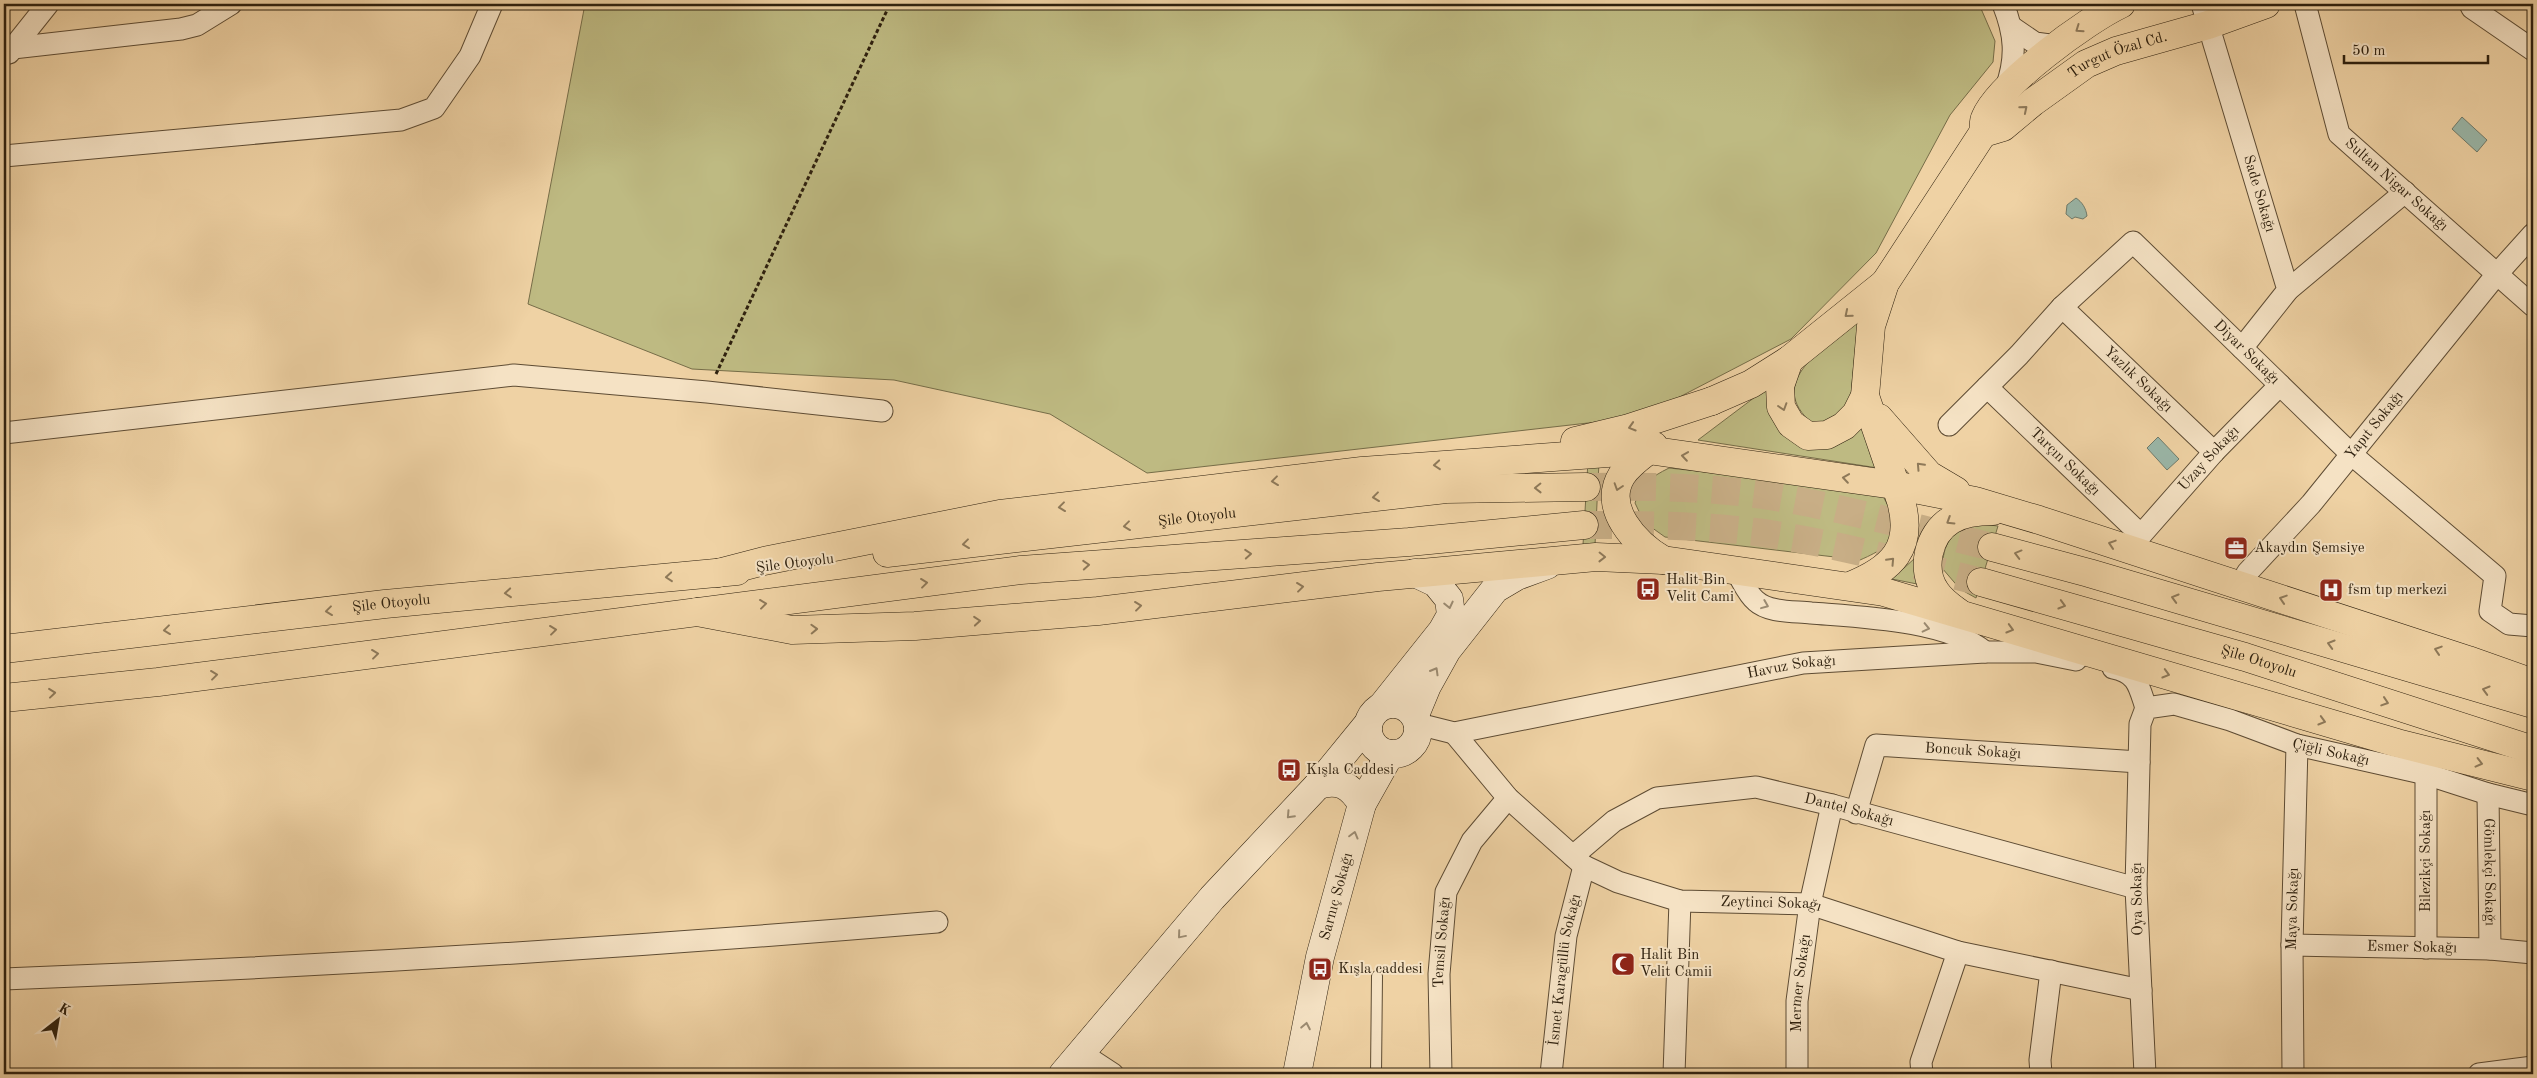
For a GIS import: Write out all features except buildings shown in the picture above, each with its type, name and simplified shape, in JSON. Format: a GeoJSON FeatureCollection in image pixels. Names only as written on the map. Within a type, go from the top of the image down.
{"type":"FeatureCollection","features":[{"type":"Feature","properties":{"kind":"main road"},"geometry":{"type":"LineString","coordinates":[[1789,360],[1780,386],[1781,407],[1791,424],[1808,436],[1827,435],[1844,426],[1856,414],[1865,396],[1871,326],[1885,283],[1983,133],[1985,118],[2006,88],[2076,30],[2120,4]]}},
{"type":"Feature","properties":{"kind":"main road","name":"Turgut Özal Cd."},"geometry":{"type":"LineString","coordinates":[[1983,133],[2003,127],[2033,102],[2086,64],[2205,15],[2266,4]]}},
{"type":"Feature","properties":{"kind":"main road"},"geometry":{"type":"LineString","coordinates":[[1486,461],[1611,433],[1712,402],[1751,384],[1789,360],[1885,283]]}},
{"type":"Feature","properties":{"kind":"main road"},"geometry":{"type":"LineString","coordinates":[[1850,586],[1883,569],[1899,552],[1904,536],[1905,516],[1865,396]]}},
{"type":"Feature","properties":{"kind":"main road"},"geometry":{"type":"LineString","coordinates":[[1865,396],[1901,446],[1929,475],[1975,501]]}},
{"type":"Feature","properties":{"kind":"main road"},"geometry":{"type":"LineString","coordinates":[[1663,560],[1634,538],[1617,507],[1615,494],[1622,476],[1648,450],[1712,402]]}},
{"type":"Feature","properties":{"kind":"main road"},"geometry":{"type":"LineString","coordinates":[[718,573],[764,561],[1000,514],[1362,471],[1648,450],[1894,485],[1975,501],[2468,660],[2533,683]]}},
{"type":"Feature","properties":{"kind":"main road","name":"Şile Otoyolu"},"geometry":{"type":"LineString","coordinates":[[4,649],[385,604],[718,573],[1446,489],[1586,487]]}},
{"type":"Feature","properties":{"kind":"main road"},"geometry":{"type":"LineString","coordinates":[[1963,616],[1944,601],[1933,586],[1928,565],[1934,538],[1942,527],[1961,515],[1992,511],[2014,513]]}},
{"type":"Feature","properties":{"kind":"main road"},"geometry":{"type":"LineString","coordinates":[[4,698],[158,682],[1021,570],[1409,542],[1584,524]]}},
{"type":"Feature","properties":{"kind":"main road"},"geometry":{"type":"LineString","coordinates":[[1992,547],[2089,573],[2533,704]]}},
{"type":"Feature","properties":{"kind":"main road"},"geometry":{"type":"LineString","coordinates":[[697,612],[792,630],[915,626],[1098,611],[1415,573],[1596,557],[1663,560],[1884,592],[2397,743],[2533,777]]}},
{"type":"Feature","properties":{"kind":"main road","name":"Şile Otoyolu"},"geometry":{"type":"LineString","coordinates":[[1981,582],[2246,657],[2533,750]]}},
{"type":"Feature","properties":{"kind":"street"},"geometry":{"type":"LineString","coordinates":[[8,54],[48,4]]}},
{"type":"Feature","properties":{"kind":"street"},"geometry":{"type":"LineString","coordinates":[[8,54],[181,29],[197,25],[231,4]]}},
{"type":"Feature","properties":{"kind":"street"},"geometry":{"type":"LineString","coordinates":[[4,156],[402,120],[434,108],[470,56],[492,4]]}},
{"type":"Feature","properties":{"kind":"street"},"geometry":{"type":"LineString","coordinates":[[2003,4],[2012,28],[2011,72],[2006,88]]}},
{"type":"Feature","properties":{"kind":"street","name":"Sultan Nigar Sokağı"},"geometry":{"type":"LineString","coordinates":[[2305,4],[2339,134],[2533,306]]}},
{"type":"Feature","properties":{"kind":"street"},"geometry":{"type":"LineString","coordinates":[[2470,4],[2472,8],[2533,50]]}},
{"type":"Feature","properties":{"kind":"street","name":"Sade Sokağı"},"geometry":{"type":"LineString","coordinates":[[2205,15],[2288,290]]}},
{"type":"Feature","properties":{"kind":"street"},"geometry":{"type":"LineString","coordinates":[[2012,28],[2035,43],[2057,46]]}},
{"type":"Feature","properties":{"kind":"street"},"geometry":{"type":"LineString","coordinates":[[2242,348],[2288,290],[2405,192]]}},
{"type":"Feature","properties":{"kind":"street","name":"Yapıt Sokağı"},"geometry":{"type":"LineString","coordinates":[[2246,574],[2312,504],[2497,274],[2533,234]]}},
{"type":"Feature","properties":{"kind":"street","name":"Diyar Sokağı"},"geometry":{"type":"LineString","coordinates":[[1949,425],[2062,307],[2133,242],[2351,454],[2495,576],[2490,612],[2509,624],[2533,626]]}},
{"type":"Feature","properties":{"kind":"street","name":"Yazlık Sokağı"},"geometry":{"type":"LineString","coordinates":[[2062,307],[2214,452]]}},
{"type":"Feature","properties":{"kind":"street"},"geometry":{"type":"LineString","coordinates":[[4,433],[514,375],[708,392],[882,411]]}},
{"type":"Feature","properties":{"kind":"street","name":"Uzay Sokağı"},"geometry":{"type":"LineString","coordinates":[[2141,535],[2214,452],[2280,385]]}},
{"type":"Feature","properties":{"kind":"street","name":"Tarçın Sokağı"},"geometry":{"type":"LineString","coordinates":[[1987,387],[2141,535]]}},
{"type":"Feature","properties":{"kind":"street"},"geometry":{"type":"LineString","coordinates":[[1376,715],[1370,741],[1375,748],[1390,754],[1398,754],[1412,746],[1416,739],[1416,719],[1426,686],[1447,650],[1495,589],[1518,576],[1554,562]]}},
{"type":"Feature","properties":{"kind":"street"},"geometry":{"type":"LineString","coordinates":[[1735,569],[1756,601],[1777,610],[1904,623],[1951,633],[1977,645],[1985,652]]}},
{"type":"Feature","properties":{"kind":"street"},"geometry":{"type":"LineString","coordinates":[[1062,1074],[1212,898],[1318,786],[1442,631],[1451,616],[1449,599],[1436,583],[1415,573]]}},
{"type":"Feature","properties":{"kind":"street","name":"Havuz Sokağı"},"geometry":{"type":"LineString","coordinates":[[1416,719],[1454,733],[1803,663],[1985,652],[2036,652],[2125,670],[2137,681],[2143,716]]}},
{"type":"Feature","properties":{"kind":"street","name":"Çiğli Sokağı"},"geometry":{"type":"LineString","coordinates":[[2143,716],[2174,704],[2230,720],[2297,744],[2426,774],[2533,806]]}},
{"type":"Feature","properties":{"kind":"street"},"geometry":{"type":"LineString","coordinates":[[1376,715],[1401,705],[1416,719]]}},
{"type":"Feature","properties":{"kind":"street","name":"Oya Sokağı"},"geometry":{"type":"LineString","coordinates":[[2143,716],[2139,762],[2136,888],[2145,1074]]}},
{"type":"Feature","properties":{"kind":"street","name":"Zeytinci Sokağı"},"geometry":{"type":"LineString","coordinates":[[1454,733],[1508,798],[1579,861],[1618,882],[1680,901],[1810,904],[1958,952],[2141,990]]}},
{"type":"Feature","properties":{"kind":"street","name":"Maya Sokağı"},"geometry":{"type":"LineString","coordinates":[[2293,1074],[2292,945],[2297,744]]}},
{"type":"Feature","properties":{"kind":"street","name":"Boncuk Sokağı"},"geometry":{"type":"LineString","coordinates":[[1856,813],[1876,745],[2139,762]]}},
{"type":"Feature","properties":{"kind":"street","name":"Sarnıç Sokağı"},"geometry":{"type":"LineString","coordinates":[[1297,1074],[1320,957],[1362,804],[1390,754]]}},
{"type":"Feature","properties":{"kind":"street","name":"Bilezikçi Sokağı"},"geometry":{"type":"LineString","coordinates":[[2426,774],[2426,948]]}},
{"type":"Feature","properties":{"kind":"street"},"geometry":{"type":"LineString","coordinates":[[1318,786],[1332,781],[1344,784],[1354,791],[1362,804]]}},
{"type":"Feature","properties":{"kind":"street","name":"Dantel Sokağı"},"geometry":{"type":"LineString","coordinates":[[1579,861],[1614,821],[1657,798],[1756,787],[1832,805],[2136,888]]}},
{"type":"Feature","properties":{"kind":"street","name":"Gömlekçi Sokağı"},"geometry":{"type":"LineString","coordinates":[[2488,794],[2490,949]]}},
{"type":"Feature","properties":{"kind":"street","name":"Temsil Sokağı"},"geometry":{"type":"LineString","coordinates":[[1441,1074],[1439,974],[1446,892],[1472,841],[1508,798]]}},
{"type":"Feature","properties":{"kind":"street","name":"Mermer Sokağı"},"geometry":{"type":"LineString","coordinates":[[1797,1074],[1797,1000],[1810,904],[1832,805]]}},
{"type":"Feature","properties":{"kind":"street","name":"İsmet Karagüllü Sokağı"},"geometry":{"type":"LineString","coordinates":[[1551,1074],[1566,936],[1579,861]]}},
{"type":"Feature","properties":{"kind":"street"},"geometry":{"type":"LineString","coordinates":[[1674,1074],[1680,901]]}},
{"type":"Feature","properties":{"kind":"street"},"geometry":{"type":"LineString","coordinates":[[4,979],[202,971],[749,938],[937,922]]}},
{"type":"Feature","properties":{"kind":"street","name":"Esmer Sokağı"},"geometry":{"type":"LineString","coordinates":[[2292,945],[2490,949],[2533,953]]}},
{"type":"Feature","properties":{"kind":"street"},"geometry":{"type":"LineString","coordinates":[[1922,1074],[1921,1062],[1958,952]]}},
{"type":"Feature","properties":{"kind":"street"},"geometry":{"type":"LineString","coordinates":[[2041,1074],[2040,1060],[2051,971]]}},
{"type":"Feature","properties":{"kind":"street"},"geometry":{"type":"LineString","coordinates":[[1081,1053],[1113,1074]]}},
{"type":"Feature","properties":{"kind":"street"},"geometry":{"type":"LineString","coordinates":[[2480,1074],[2533,1068]]}},
{"type":"Feature","properties":{"kind":"lane"},"geometry":{"type":"LineString","coordinates":[[1376,1074],[1377,976]]}},
{"type":"Feature","properties":{"kind":"path"},"geometry":{"type":"LineString","coordinates":[[708,392],[890,4]]}},
{"type":"Feature","properties":{"kind":"shaded area"},"geometry":{"type":"Polygon","coordinates":[[[585,4],[1979,4],[1995,41],[1993,62],[1950,115],[1876,253],[1791,339],[1641,417],[1147,473],[1050,414],[894,380],[692,369],[528,304],[585,4]]]}},
{"type":"Feature","properties":{"kind":"shaded area"},"geometry":{"type":"Polygon","coordinates":[[[2462,117],[2487,140],[2477,152],[2452,129],[2462,117]]]}},
{"type":"Feature","properties":{"kind":"shaded area"},"geometry":{"type":"Polygon","coordinates":[[[2076,198],[2086,210],[2087,216],[2083,219],[2075,217],[2072,219],[2066,214],[2067,205],[2076,198]]]}},
{"type":"Feature","properties":{"kind":"shaded area"},"geometry":{"type":"Polygon","coordinates":[[[1858,320],[1850,405],[1833,421],[1813,424],[1799,409],[1794,394],[1797,380],[1804,367],[1816,354],[1858,320]]]}},
{"type":"Feature","properties":{"kind":"shaded area"},"geometry":{"type":"Polygon","coordinates":[[[1767,388],[1769,411],[1774,422],[1791,439],[1863,424],[1878,468],[1698,440],[1767,388]]]}},
{"type":"Feature","properties":{"kind":"shaded area"},"geometry":{"type":"Polygon","coordinates":[[[2158,437],[2179,459],[2167,470],[2147,448],[2158,437]]]}},
{"type":"Feature","properties":{"kind":"shaded area"},"geometry":{"type":"Polygon","coordinates":[[[1588,461],[1599,462],[1595,545],[1583,545],[1588,461]]]}},
{"type":"Feature","properties":{"kind":"shaded area"},"geometry":{"type":"Polygon","coordinates":[[[1669,468],[1880,491],[1892,515],[1894,533],[1891,540],[1884,547],[1860,560],[1665,537],[1644,522],[1635,503],[1637,496],[1644,486],[1669,468]]]}},
{"type":"Feature","properties":{"kind":"shaded area"},"geometry":{"type":"Polygon","coordinates":[[[1972,523],[1998,526],[1976,598],[1960,589],[1942,568],[1944,552],[1950,540],[1958,531],[1972,523]]]}},
{"type":"Feature","properties":{"kind":"shaded area"},"geometry":{"type":"Polygon","coordinates":[[[1915,558],[1922,585],[1892,579],[1915,558]]]}},
{"type":"Feature","properties":{"kind":"tunnel"},"geometry":{"type":"LineString","coordinates":[[1586,487],[1687,488],[1763,495],[1839,509],[1992,547]]}},
{"type":"Feature","properties":{"kind":"tunnel"},"geometry":{"type":"LineString","coordinates":[[1584,525],[1691,527],[1783,536],[1897,560],[1981,582]]}},
{"type":"Feature","properties":{"kind":"place","name":"Akaydın Şemsiye"},"geometry":{"type":"Point","coordinates":[2236,548]}},
{"type":"Feature","properties":{"kind":"place","name":"Halit Bin Velit Cami"},"geometry":{"type":"Point","coordinates":[1648,589]}},
{"type":"Feature","properties":{"kind":"place","name":"fsm tıp merkezi"},"geometry":{"type":"Point","coordinates":[2331,590]}},
{"type":"Feature","properties":{"kind":"place","name":"Kışla Caddesi"},"geometry":{"type":"Point","coordinates":[1289,770]}},
{"type":"Feature","properties":{"kind":"place","name":"Halit Bin Velit Camii"},"geometry":{"type":"Point","coordinates":[1623,964]}},
{"type":"Feature","properties":{"kind":"place","name":"Kışla caddesi"},"geometry":{"type":"Point","coordinates":[1320,969]}}]}
